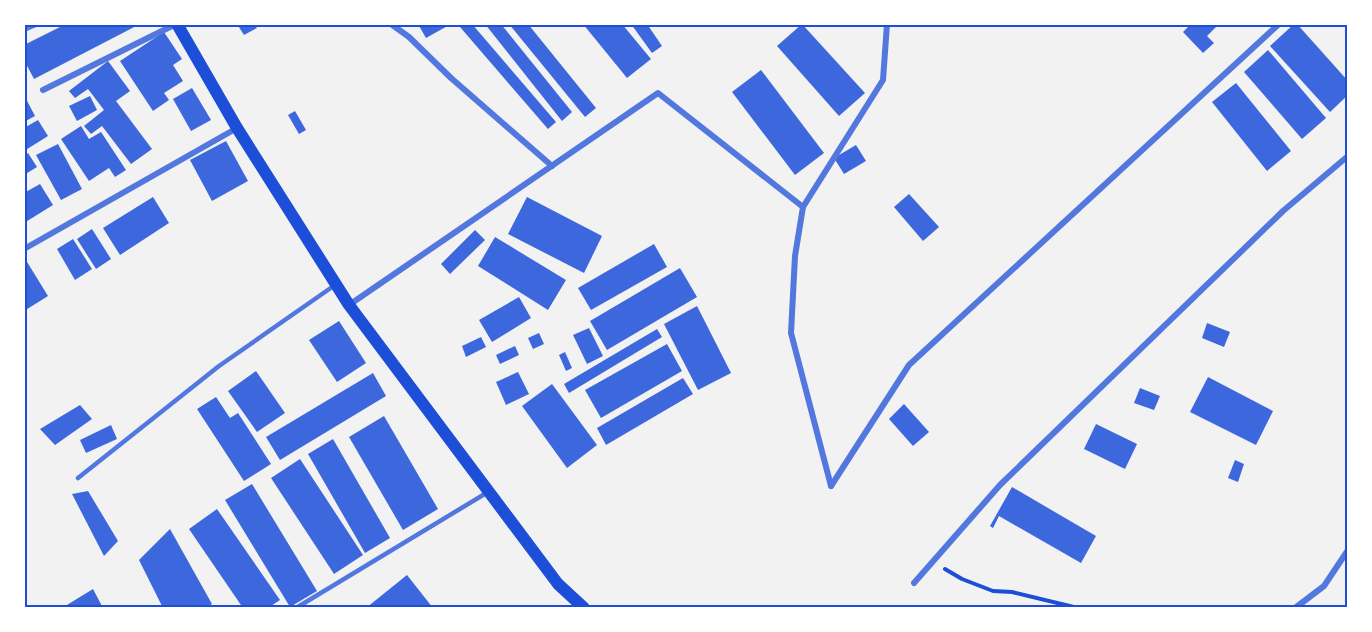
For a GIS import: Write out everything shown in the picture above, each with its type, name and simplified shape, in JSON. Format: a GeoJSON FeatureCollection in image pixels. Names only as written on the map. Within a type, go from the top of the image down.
{"type":"FeatureCollection","features":[{"type":"Feature","properties":{"kind":"main road"},"geometry":{"type":"LineString","coordinates":[[177,24],[237,128],[349,305],[558,584],[584,608]]}},
{"type":"Feature","properties":{"kind":"street"},"geometry":{"type":"LineString","coordinates":[[24,29],[36,24]]}},
{"type":"Feature","properties":{"kind":"street"},"geometry":{"type":"LineString","coordinates":[[43,90],[177,24]]}},
{"type":"Feature","properties":{"kind":"street"},"geometry":{"type":"LineString","coordinates":[[391,24],[552,166]]}},
{"type":"Feature","properties":{"kind":"street"},"geometry":{"type":"LineString","coordinates":[[887,24],[883,80],[803,207],[795,255],[791,333],[831,486],[909,365],[1279,24]]}},
{"type":"Feature","properties":{"kind":"street"},"geometry":{"type":"LineString","coordinates":[[349,305],[658,93],[803,207]]}},
{"type":"Feature","properties":{"kind":"street"},"geometry":{"type":"LineString","coordinates":[[24,249],[237,128]]}},
{"type":"Feature","properties":{"kind":"street"},"geometry":{"type":"LineString","coordinates":[[914,583],[1000,485],[1283,211],[1348,156]]}},
{"type":"Feature","properties":{"kind":"street"},"geometry":{"type":"LineString","coordinates":[[1295,608],[1324,586],[1348,550]]}},
{"type":"Feature","properties":{"kind":"lane"},"geometry":{"type":"LineString","coordinates":[[78,478],[219,366],[336,285]]}},
{"type":"Feature","properties":{"kind":"lane"},"geometry":{"type":"LineString","coordinates":[[296,608],[488,492]]}},
{"type":"Feature","properties":{"kind":"path"},"geometry":{"type":"LineString","coordinates":[[933,561],[954,575],[993,591],[1012,592],[1078,608]]}},
{"type":"Feature","properties":{"kind":"building"},"geometry":{"type":"Polygon","coordinates":[[[66,24],[140,24],[34,79],[24,60],[24,45],[66,24]]]}},
{"type":"Feature","properties":{"kind":"building"},"geometry":{"type":"Polygon","coordinates":[[[237,24],[254,24],[257,28],[244,35],[237,24]]]}},
{"type":"Feature","properties":{"kind":"building"},"geometry":{"type":"Polygon","coordinates":[[[418,24],[451,24],[426,38],[418,24]]]}},
{"type":"Feature","properties":{"kind":"building"},"geometry":{"type":"Polygon","coordinates":[[[464,24],[472,24],[556,122],[548,129],[460,27],[464,24]]]}},
{"type":"Feature","properties":{"kind":"building"},"geometry":{"type":"Polygon","coordinates":[[[485,24],[501,24],[572,112],[562,121],[485,24]]]}},
{"type":"Feature","properties":{"kind":"building"},"geometry":{"type":"Polygon","coordinates":[[[509,24],[528,24],[596,108],[585,117],[509,24]]]}},
{"type":"Feature","properties":{"kind":"building"},"geometry":{"type":"Polygon","coordinates":[[[583,24],[622,24],[651,59],[627,78],[583,24]]]}},
{"type":"Feature","properties":{"kind":"building"},"geometry":{"type":"Polygon","coordinates":[[[631,24],[647,24],[662,46],[652,53],[631,24]]]}},
{"type":"Feature","properties":{"kind":"building"},"geometry":{"type":"Polygon","coordinates":[[[802,24],[865,93],[839,116],[777,46],[802,24]]]}},
{"type":"Feature","properties":{"kind":"building"},"geometry":{"type":"Polygon","coordinates":[[[1191,24],[1215,24],[1217,26],[1207,36],[1214,43],[1203,53],[1183,32],[1191,24]]]}},
{"type":"Feature","properties":{"kind":"building"},"geometry":{"type":"Polygon","coordinates":[[[1294,24],[1297,24],[1348,81],[1348,95],[1330,112],[1270,46],[1294,24]]]}},
{"type":"Feature","properties":{"kind":"building"},"geometry":{"type":"Polygon","coordinates":[[[164,32],[182,59],[173,65],[183,81],[164,93],[169,100],[153,111],[120,61],[164,32]]]}},
{"type":"Feature","properties":{"kind":"building"},"geometry":{"type":"Polygon","coordinates":[[[1268,50],[1326,118],[1302,139],[1244,72],[1268,50]]]}},
{"type":"Feature","properties":{"kind":"building"},"geometry":{"type":"Polygon","coordinates":[[[108,61],[130,91],[116,101],[152,149],[131,164],[102,126],[91,134],[84,126],[104,110],[88,89],[75,98],[69,91],[108,61]]]}},
{"type":"Feature","properties":{"kind":"building"},"geometry":{"type":"Polygon","coordinates":[[[761,70],[824,153],[795,175],[732,92],[761,70]]]}},
{"type":"Feature","properties":{"kind":"building"},"geometry":{"type":"Polygon","coordinates":[[[1236,83],[1291,151],[1267,171],[1212,102],[1236,83]]]}},
{"type":"Feature","properties":{"kind":"building"},"geometry":{"type":"Polygon","coordinates":[[[192,88],[211,120],[191,131],[173,99],[192,88]]]}},
{"type":"Feature","properties":{"kind":"building"},"geometry":{"type":"Polygon","coordinates":[[[24,95],[35,116],[24,122],[24,95]]]}},
{"type":"Feature","properties":{"kind":"building"},"geometry":{"type":"Polygon","coordinates":[[[90,96],[97,110],[77,121],[69,106],[90,96]]]}},
{"type":"Feature","properties":{"kind":"building"},"geometry":{"type":"Polygon","coordinates":[[[295,111],[306,130],[299,134],[288,115],[295,111]]]}},
{"type":"Feature","properties":{"kind":"building"},"geometry":{"type":"Polygon","coordinates":[[[38,120],[48,136],[24,151],[24,128],[38,120]]]}},
{"type":"Feature","properties":{"kind":"building"},"geometry":{"type":"Polygon","coordinates":[[[81,126],[89,139],[101,132],[126,170],[115,177],[109,168],[89,181],[61,139],[81,126]]]}},
{"type":"Feature","properties":{"kind":"building"},"geometry":{"type":"Polygon","coordinates":[[[226,141],[248,181],[212,201],[190,160],[226,141]]]}},
{"type":"Feature","properties":{"kind":"building"},"geometry":{"type":"Polygon","coordinates":[[[58,144],[82,189],[61,200],[36,155],[58,144]]]}},
{"type":"Feature","properties":{"kind":"building"},"geometry":{"type":"Polygon","coordinates":[[[856,145],[866,161],[844,174],[834,158],[856,145]]]}},
{"type":"Feature","properties":{"kind":"building"},"geometry":{"type":"Polygon","coordinates":[[[28,153],[37,167],[24,175],[24,156],[28,153]]]}},
{"type":"Feature","properties":{"kind":"building"},"geometry":{"type":"Polygon","coordinates":[[[40,184],[53,205],[24,223],[24,193],[40,184]]]}},
{"type":"Feature","properties":{"kind":"building"},"geometry":{"type":"Polygon","coordinates":[[[909,194],[939,227],[923,241],[894,207],[909,194]]]}},
{"type":"Feature","properties":{"kind":"building"},"geometry":{"type":"Polygon","coordinates":[[[153,197],[169,223],[120,255],[103,228],[153,197]]]}},
{"type":"Feature","properties":{"kind":"building"},"geometry":{"type":"Polygon","coordinates":[[[527,197],[602,236],[584,273],[508,234],[527,197]]]}},
{"type":"Feature","properties":{"kind":"building"},"geometry":{"type":"Polygon","coordinates":[[[92,229],[111,259],[96,269],[77,239],[92,229]]]}},
{"type":"Feature","properties":{"kind":"building"},"geometry":{"type":"Polygon","coordinates":[[[475,230],[485,240],[450,274],[441,264],[475,230]]]}},
{"type":"Feature","properties":{"kind":"building"},"geometry":{"type":"Polygon","coordinates":[[[495,237],[566,280],[548,310],[478,266],[495,237]]]}},
{"type":"Feature","properties":{"kind":"building"},"geometry":{"type":"Polygon","coordinates":[[[73,239],[92,269],[75,280],[57,249],[73,239]]]}},
{"type":"Feature","properties":{"kind":"building"},"geometry":{"type":"Polygon","coordinates":[[[654,244],[667,267],[591,310],[578,288],[654,244]]]}},
{"type":"Feature","properties":{"kind":"building"},"geometry":{"type":"Polygon","coordinates":[[[24,257],[48,296],[24,311],[24,257]]]}},
{"type":"Feature","properties":{"kind":"building"},"geometry":{"type":"Polygon","coordinates":[[[680,268],[697,297],[607,350],[590,321],[680,268]]]}},
{"type":"Feature","properties":{"kind":"building"},"geometry":{"type":"Polygon","coordinates":[[[519,297],[531,318],[492,342],[479,320],[519,297]]]}},
{"type":"Feature","properties":{"kind":"building"},"geometry":{"type":"Polygon","coordinates":[[[697,306],[731,373],[698,390],[664,324],[697,306]]]}},
{"type":"Feature","properties":{"kind":"building"},"geometry":{"type":"Polygon","coordinates":[[[339,321],[366,363],[337,382],[309,340],[339,321]]]}},
{"type":"Feature","properties":{"kind":"building"},"geometry":{"type":"Polygon","coordinates":[[[1207,323],[1230,332],[1224,347],[1202,338],[1207,323]]]}},
{"type":"Feature","properties":{"kind":"building"},"geometry":{"type":"Polygon","coordinates":[[[589,328],[603,356],[587,364],[573,335],[589,328]]]}},
{"type":"Feature","properties":{"kind":"building"},"geometry":{"type":"Polygon","coordinates":[[[657,329],[662,337],[569,393],[564,384],[657,329]]]}},
{"type":"Feature","properties":{"kind":"building"},"geometry":{"type":"Polygon","coordinates":[[[539,333],[544,344],[533,349],[528,338],[539,333]]]}},
{"type":"Feature","properties":{"kind":"building"},"geometry":{"type":"Polygon","coordinates":[[[481,337],[486,347],[466,357],[462,346],[481,337]]]}},
{"type":"Feature","properties":{"kind":"building"},"geometry":{"type":"Polygon","coordinates":[[[667,344],[682,371],[601,418],[585,390],[667,344]]]}},
{"type":"Feature","properties":{"kind":"building"},"geometry":{"type":"Polygon","coordinates":[[[515,346],[519,355],[500,364],[496,355],[515,346]]]}},
{"type":"Feature","properties":{"kind":"building"},"geometry":{"type":"Polygon","coordinates":[[[565,352],[572,368],[566,371],[559,355],[565,352]]]}},
{"type":"Feature","properties":{"kind":"building"},"geometry":{"type":"Polygon","coordinates":[[[256,371],[285,413],[257,432],[228,391],[256,371]]]}},
{"type":"Feature","properties":{"kind":"building"},"geometry":{"type":"Polygon","coordinates":[[[518,372],[529,394],[506,405],[496,382],[518,372]]]}},
{"type":"Feature","properties":{"kind":"building"},"geometry":{"type":"Polygon","coordinates":[[[373,373],[386,396],[280,460],[266,437],[373,373]]]}},
{"type":"Feature","properties":{"kind":"building"},"geometry":{"type":"Polygon","coordinates":[[[1208,377],[1273,411],[1256,445],[1190,412],[1208,377]]]}},
{"type":"Feature","properties":{"kind":"building"},"geometry":{"type":"Polygon","coordinates":[[[683,378],[693,394],[606,445],[597,428],[683,378]]]}},
{"type":"Feature","properties":{"kind":"building"},"geometry":{"type":"Polygon","coordinates":[[[552,384],[597,445],[567,468],[522,406],[552,384]]]}},
{"type":"Feature","properties":{"kind":"building"},"geometry":{"type":"Polygon","coordinates":[[[1140,388],[1160,396],[1154,410],[1134,403],[1140,388]]]}},
{"type":"Feature","properties":{"kind":"building"},"geometry":{"type":"Polygon","coordinates":[[[216,397],[230,418],[238,413],[271,464],[244,481],[197,409],[216,397]]]}},
{"type":"Feature","properties":{"kind":"building"},"geometry":{"type":"Polygon","coordinates":[[[904,404],[929,432],[913,446],[889,419],[904,404]]]}},
{"type":"Feature","properties":{"kind":"building"},"geometry":{"type":"Polygon","coordinates":[[[80,405],[92,419],[55,445],[40,429],[80,405]]]}},
{"type":"Feature","properties":{"kind":"building"},"geometry":{"type":"Polygon","coordinates":[[[384,416],[438,509],[403,530],[349,437],[384,416]]]}},
{"type":"Feature","properties":{"kind":"building"},"geometry":{"type":"Polygon","coordinates":[[[1096,424],[1137,444],[1125,469],[1084,449],[1096,424]]]}},
{"type":"Feature","properties":{"kind":"building"},"geometry":{"type":"Polygon","coordinates":[[[111,425],[117,439],[86,453],[80,440],[111,425]]]}},
{"type":"Feature","properties":{"kind":"building"},"geometry":{"type":"Polygon","coordinates":[[[333,439],[390,538],[365,553],[308,454],[333,439]]]}},
{"type":"Feature","properties":{"kind":"building"},"geometry":{"type":"Polygon","coordinates":[[[300,459],[363,555],[334,574],[271,478],[300,459]]]}},
{"type":"Feature","properties":{"kind":"building"},"geometry":{"type":"Polygon","coordinates":[[[1235,460],[1244,464],[1238,482],[1228,478],[1235,460]]]}},
{"type":"Feature","properties":{"kind":"building"},"geometry":{"type":"Polygon","coordinates":[[[252,484],[317,591],[290,607],[225,500],[252,484]]]}},
{"type":"Feature","properties":{"kind":"building"},"geometry":{"type":"Polygon","coordinates":[[[1012,487],[1096,536],[1081,563],[999,516],[993,528],[990,526],[1012,487]]]}},
{"type":"Feature","properties":{"kind":"building"},"geometry":{"type":"Polygon","coordinates":[[[88,491],[118,541],[104,556],[72,494],[88,491]]]}},
{"type":"Feature","properties":{"kind":"building"},"geometry":{"type":"Polygon","coordinates":[[[217,509],[280,600],[268,608],[243,608],[189,529],[217,509]]]}},
{"type":"Feature","properties":{"kind":"building"},"geometry":{"type":"Polygon","coordinates":[[[170,529],[212,604],[206,608],[163,608],[139,560],[170,529]]]}},
{"type":"Feature","properties":{"kind":"building"},"geometry":{"type":"Polygon","coordinates":[[[407,575],[433,608],[366,608],[407,575]]]}},
{"type":"Feature","properties":{"kind":"building"},"geometry":{"type":"Polygon","coordinates":[[[93,589],[103,608],[62,608],[93,589]]]}}]}
